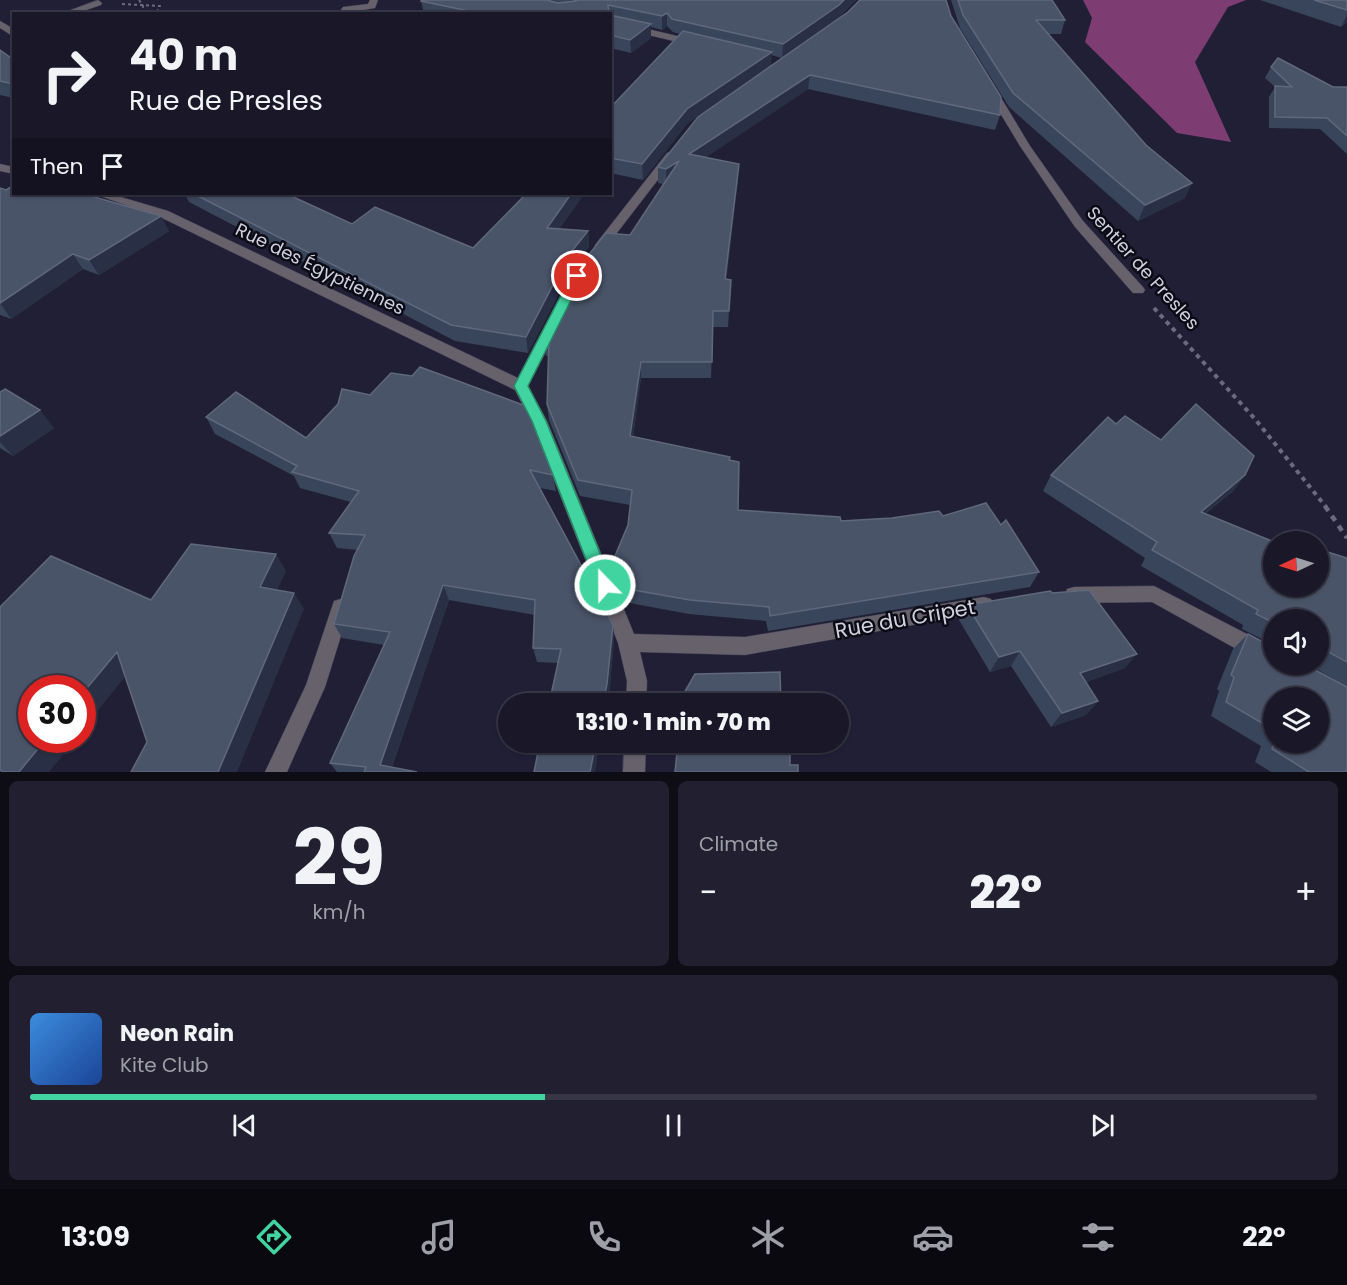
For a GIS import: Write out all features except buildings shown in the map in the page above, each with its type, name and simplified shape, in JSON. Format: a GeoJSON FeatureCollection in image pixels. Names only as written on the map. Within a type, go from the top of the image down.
{"type":"FeatureCollection","features":[{"type":"Feature","properties":{"kind":"street"},"geometry":{"type":"LineString","coordinates":[[343,12],[345,9],[372,6],[374,0]]}},
{"type":"Feature","properties":{"kind":"street"},"geometry":{"type":"LineString","coordinates":[[69,12],[99,1]]}},
{"type":"Feature","properties":{"kind":"street"},"geometry":{"type":"LineString","coordinates":[[612,22],[701,44]]}},
{"type":"Feature","properties":{"kind":"street","name":"Sentier de Presles"},"geometry":{"type":"LineString","coordinates":[[984,78],[1024,146],[1079,224],[1138,290]]}},
{"type":"Feature","properties":{"kind":"street"},"geometry":{"type":"LineString","coordinates":[[591,258],[677,147]]}},
{"type":"Feature","properties":{"kind":"street","name":"Rue des Égyptiennes"},"geometry":{"type":"LineString","coordinates":[[103,195],[164,214],[521,386]]}},
{"type":"Feature","properties":{"kind":"street"},"geometry":{"type":"LineString","coordinates":[[557,316],[521,386],[539,421],[628,643],[637,681],[636,693]]}},
{"type":"Feature","properties":{"kind":"street"},"geometry":{"type":"LineString","coordinates":[[276,772],[315,687],[345,593]]}},
{"type":"Feature","properties":{"kind":"street"},"geometry":{"type":"LineString","coordinates":[[1051,596],[1154,594],[1263,653]]}},
{"type":"Feature","properties":{"kind":"street","name":"Rue du Cripet"},"geometry":{"type":"LineString","coordinates":[[628,643],[745,646],[1004,602]]}},
{"type":"Feature","properties":{"kind":"street"},"geometry":{"type":"LineString","coordinates":[[634,772],[635,753]]}},
{"type":"Feature","properties":{"kind":"path"},"geometry":{"type":"LineString","coordinates":[[139,0],[143,6],[142,12]]}},
{"type":"Feature","properties":{"kind":"path"},"geometry":{"type":"LineString","coordinates":[[99,1],[160,6],[157,12]]}},
{"type":"Feature","properties":{"kind":"path","name":"Sentier de Presles"},"geometry":{"type":"LineString","coordinates":[[1138,290],[1252,416],[1320,497],[1347,538]]}},
{"type":"Feature","properties":{"kind":"shaded area"},"geometry":{"type":"Polygon","coordinates":[[[1083,0],[1246,0],[1228,7],[1195,62],[1231,142],[1177,133],[1085,42],[1092,18],[1083,0]]]}},
{"type":"Feature","properties":{"kind":"route"},"geometry":{"type":"LineString","coordinates":[[577,276],[521,386],[539,421],[605,585]]}}]}
